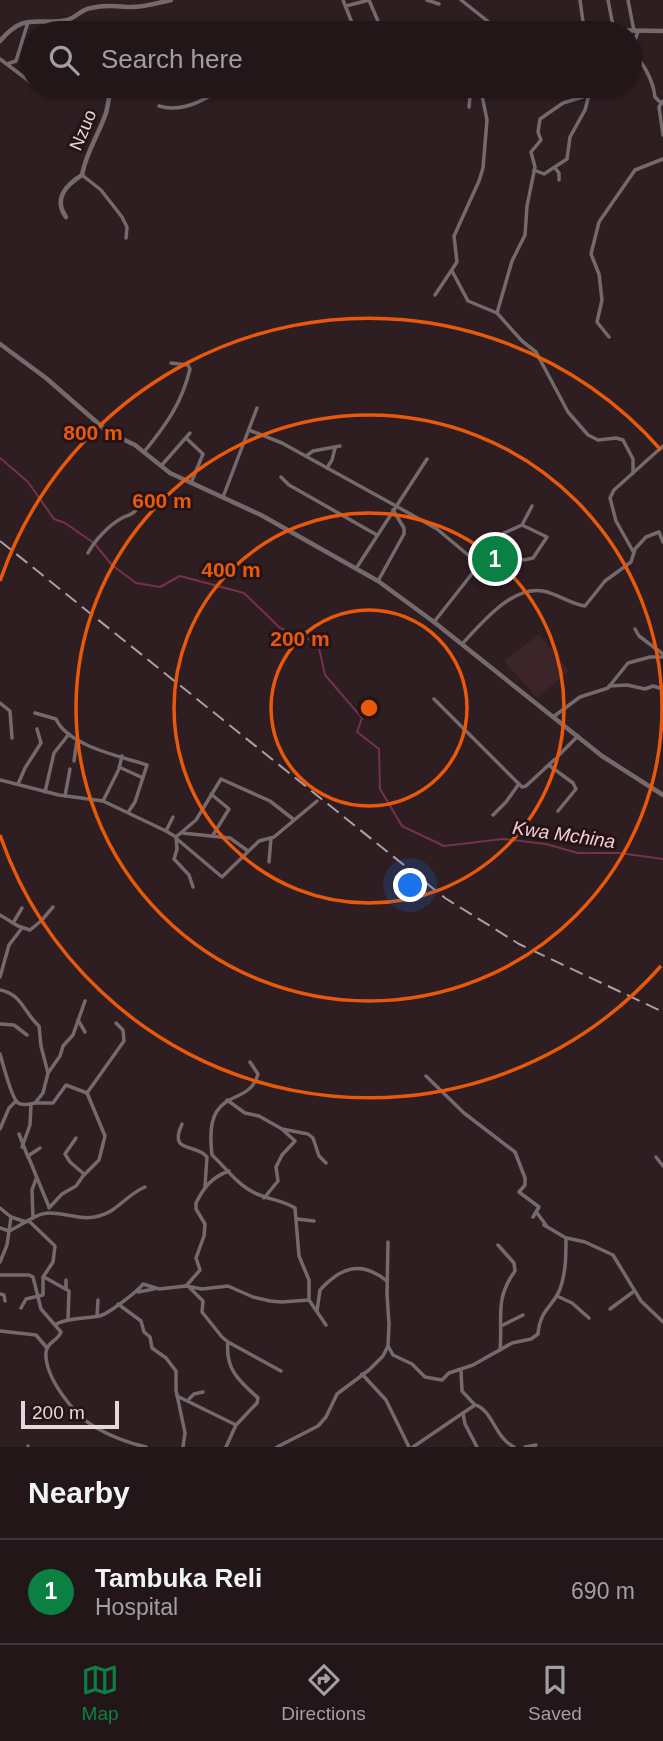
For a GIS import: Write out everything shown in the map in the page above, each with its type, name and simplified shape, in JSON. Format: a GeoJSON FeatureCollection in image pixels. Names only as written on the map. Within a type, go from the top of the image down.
{"type":"FeatureCollection","features":[{"type":"Feature","properties":{"kind":"street"},"geometry":{"type":"LineString","coordinates":[[50,21],[70,19],[85,9],[107,5],[127,7],[171,0]]}},
{"type":"Feature","properties":{"kind":"street"},"geometry":{"type":"LineString","coordinates":[[343,0],[352,21]]}},
{"type":"Feature","properties":{"kind":"street"},"geometry":{"type":"LineString","coordinates":[[346,6],[369,0],[378,21]]}},
{"type":"Feature","properties":{"kind":"street"},"geometry":{"type":"LineString","coordinates":[[427,0],[439,4]]}},
{"type":"Feature","properties":{"kind":"street"},"geometry":{"type":"LineString","coordinates":[[461,0],[487,21]]}},
{"type":"Feature","properties":{"kind":"street"},"geometry":{"type":"LineString","coordinates":[[580,0],[583,21]]}},
{"type":"Feature","properties":{"kind":"street"},"geometry":{"type":"LineString","coordinates":[[608,0],[612,21]]}},
{"type":"Feature","properties":{"kind":"street"},"geometry":{"type":"LineString","coordinates":[[628,0],[633,21]]}},
{"type":"Feature","properties":{"kind":"street"},"geometry":{"type":"LineString","coordinates":[[0,41],[11,29],[21,25]]}},
{"type":"Feature","properties":{"kind":"street"},"geometry":{"type":"LineString","coordinates":[[642,31],[663,32]]}},
{"type":"Feature","properties":{"kind":"street"},"geometry":{"type":"LineString","coordinates":[[8,64],[16,61],[21,43]]}},
{"type":"Feature","properties":{"kind":"street"},"geometry":{"type":"LineString","coordinates":[[0,59],[21,74]]}},
{"type":"Feature","properties":{"kind":"street"},"geometry":{"type":"LineString","coordinates":[[642,62],[654,88],[655,97],[662,102],[659,107],[663,135]]}},
{"type":"Feature","properties":{"kind":"street","name":"Nzuo"},"geometry":{"type":"LineString","coordinates":[[66,217],[60,206],[61,198],[74,180],[82,175],[86,155],[104,117],[108,98]]}},
{"type":"Feature","properties":{"kind":"street"},"geometry":{"type":"LineString","coordinates":[[159,106],[173,109],[207,98]]}},
{"type":"Feature","properties":{"kind":"street"},"geometry":{"type":"LineString","coordinates":[[469,107],[470,98]]}},
{"type":"Feature","properties":{"kind":"street"},"geometry":{"type":"LineString","coordinates":[[435,295],[452,271],[458,257],[456,230],[483,168],[487,120],[482,98]]}},
{"type":"Feature","properties":{"kind":"street"},"geometry":{"type":"LineString","coordinates":[[497,313],[512,261],[525,235],[527,205],[534,170],[531,152],[541,140],[538,132],[540,119],[574,98]]}},
{"type":"Feature","properties":{"kind":"street"},"geometry":{"type":"LineString","coordinates":[[534,170],[544,174],[568,156],[570,137],[585,110],[588,98]]}},
{"type":"Feature","properties":{"kind":"street"},"geometry":{"type":"LineString","coordinates":[[609,337],[597,322],[602,300],[599,274],[591,254],[599,222],[635,170],[663,159]]}},
{"type":"Feature","properties":{"kind":"street"},"geometry":{"type":"LineString","coordinates":[[555,168],[559,173],[559,180]]}},
{"type":"Feature","properties":{"kind":"street"},"geometry":{"type":"LineString","coordinates":[[82,175],[100,190],[122,217],[127,227],[125,238]]}},
{"type":"Feature","properties":{"kind":"street"},"geometry":{"type":"LineString","coordinates":[[452,271],[468,301],[497,313],[522,341],[536,352],[568,412],[583,431],[598,440],[622,440],[633,459],[633,473]]}},
{"type":"Feature","properties":{"kind":"street"},"geometry":{"type":"LineString","coordinates":[[0,344],[46,378],[108,432],[144,452],[161,466],[261,515],[378,581],[623,771],[663,795]]}},
{"type":"Feature","properties":{"kind":"street"},"geometry":{"type":"LineString","coordinates":[[144,452],[169,422],[188,377],[190,366],[171,363]]}},
{"type":"Feature","properties":{"kind":"street"},"geometry":{"type":"LineString","coordinates":[[223,497],[257,408]]}},
{"type":"Feature","properties":{"kind":"street"},"geometry":{"type":"LineString","coordinates":[[249,430],[270,437],[437,529],[479,566],[493,571],[504,563],[519,558],[533,558],[547,538],[522,525]]}},
{"type":"Feature","properties":{"kind":"street"},"geometry":{"type":"LineString","coordinates":[[161,466],[190,433]]}},
{"type":"Feature","properties":{"kind":"street"},"geometry":{"type":"LineString","coordinates":[[186,438],[203,451],[191,483]]}},
{"type":"Feature","properties":{"kind":"street"},"geometry":{"type":"LineString","coordinates":[[634,553],[616,521],[610,502],[614,490],[663,446]]}},
{"type":"Feature","properties":{"kind":"street"},"geometry":{"type":"LineString","coordinates":[[306,456],[313,451],[338,447],[327,468]]}},
{"type":"Feature","properties":{"kind":"street"},"geometry":{"type":"LineString","coordinates":[[357,567],[427,458]]}},
{"type":"Feature","properties":{"kind":"street"},"geometry":{"type":"LineString","coordinates":[[281,477],[289,485],[377,535]]}},
{"type":"Feature","properties":{"kind":"street"},"geometry":{"type":"LineString","coordinates":[[434,622],[504,533],[522,525],[532,506]]}},
{"type":"Feature","properties":{"kind":"street"},"geometry":{"type":"LineString","coordinates":[[378,581],[404,534],[395,508]]}},
{"type":"Feature","properties":{"kind":"street"},"geometry":{"type":"LineString","coordinates":[[88,553],[111,526],[123,517],[131,516],[137,509]]}},
{"type":"Feature","properties":{"kind":"street"},"geometry":{"type":"LineString","coordinates":[[462,644],[509,601],[530,591],[537,590],[561,596],[585,606],[605,581],[631,562],[646,537],[659,532],[663,542]]}},
{"type":"Feature","properties":{"kind":"street"},"geometry":{"type":"LineString","coordinates":[[635,629],[639,636],[663,656]]}},
{"type":"Feature","properties":{"kind":"street"},"geometry":{"type":"LineString","coordinates":[[609,686],[628,663],[663,656]]}},
{"type":"Feature","properties":{"kind":"street"},"geometry":{"type":"LineString","coordinates":[[553,717],[580,697],[609,686],[627,685],[645,689],[653,686],[663,689]]}},
{"type":"Feature","properties":{"kind":"street"},"geometry":{"type":"LineString","coordinates":[[434,699],[522,787],[557,758],[578,736]]}},
{"type":"Feature","properties":{"kind":"street"},"geometry":{"type":"LineString","coordinates":[[0,704],[10,711],[12,738]]}},
{"type":"Feature","properties":{"kind":"street"},"geometry":{"type":"LineString","coordinates":[[36,713],[56,719],[77,740],[147,765],[129,812]]}},
{"type":"Feature","properties":{"kind":"street"},"geometry":{"type":"LineString","coordinates":[[18,784],[26,765],[41,743],[37,729]]}},
{"type":"Feature","properties":{"kind":"street"},"geometry":{"type":"LineString","coordinates":[[46,792],[54,754],[69,734]]}},
{"type":"Feature","properties":{"kind":"street"},"geometry":{"type":"LineString","coordinates":[[74,761],[77,740]]}},
{"type":"Feature","properties":{"kind":"street"},"geometry":{"type":"LineString","coordinates":[[103,801],[122,756]]}},
{"type":"Feature","properties":{"kind":"street"},"geometry":{"type":"LineString","coordinates":[[549,765],[573,783],[576,789],[558,811]]}},
{"type":"Feature","properties":{"kind":"street"},"geometry":{"type":"LineString","coordinates":[[119,767],[143,778]]}},
{"type":"Feature","properties":{"kind":"street"},"geometry":{"type":"LineString","coordinates":[[65,796],[70,769]]}},
{"type":"Feature","properties":{"kind":"street"},"geometry":{"type":"LineString","coordinates":[[192,887],[189,875],[174,859],[176,838],[196,820],[218,780],[223,779],[270,801],[293,820]]}},
{"type":"Feature","properties":{"kind":"street"},"geometry":{"type":"LineString","coordinates":[[0,780],[65,796],[103,801],[129,812],[176,838],[203,859],[220,877],[225,876],[258,841],[271,838],[317,801]]}},
{"type":"Feature","properties":{"kind":"street"},"geometry":{"type":"LineString","coordinates":[[492,815],[506,802],[518,784]]}},
{"type":"Feature","properties":{"kind":"street"},"geometry":{"type":"LineString","coordinates":[[211,794],[229,809],[213,835]]}},
{"type":"Feature","properties":{"kind":"street"},"geometry":{"type":"LineString","coordinates":[[166,831],[173,817]]}},
{"type":"Feature","properties":{"kind":"street"},"geometry":{"type":"LineString","coordinates":[[183,833],[230,838],[248,851]]}},
{"type":"Feature","properties":{"kind":"street"},"geometry":{"type":"LineString","coordinates":[[269,862],[271,838]]}},
{"type":"Feature","properties":{"kind":"street"},"geometry":{"type":"LineString","coordinates":[[0,915],[18,927],[32,929],[53,907]]}},
{"type":"Feature","properties":{"kind":"street"},"geometry":{"type":"LineString","coordinates":[[0,976],[22,908]]}},
{"type":"Feature","properties":{"kind":"street"},"geometry":{"type":"LineString","coordinates":[[0,990],[22,1002],[40,1027],[41,1046],[48,1073]]}},
{"type":"Feature","properties":{"kind":"street"},"geometry":{"type":"LineString","coordinates":[[22,1147],[30,1125],[33,1103],[43,1093],[48,1073],[72,1035],[85,1001]]}},
{"type":"Feature","properties":{"kind":"street"},"geometry":{"type":"LineString","coordinates":[[0,1018],[0,1024],[14,1025],[26,1035]]}},
{"type":"Feature","properties":{"kind":"street"},"geometry":{"type":"LineString","coordinates":[[78,1020],[85,1032]]}},
{"type":"Feature","properties":{"kind":"street"},"geometry":{"type":"LineString","coordinates":[[87,1093],[124,1041],[123,1030],[116,1023]]}},
{"type":"Feature","properties":{"kind":"street"},"geometry":{"type":"LineString","coordinates":[[0,1054],[16,1101],[21,1104],[53,1103],[66,1085],[87,1093],[105,1136],[99,1160],[75,1186],[62,1194],[49,1210],[9,1231],[0,1228]]}},
{"type":"Feature","properties":{"kind":"street"},"geometry":{"type":"LineString","coordinates":[[250,1062],[258,1072],[256,1081],[246,1092],[227,1100],[217,1109],[212,1118],[211,1151],[242,1185],[264,1198],[280,1200],[296,1210],[299,1256],[309,1280],[309,1300],[327,1325]]}},
{"type":"Feature","properties":{"kind":"street"},"geometry":{"type":"LineString","coordinates":[[426,1076],[464,1113],[515,1152],[525,1178],[519,1192],[540,1209],[533,1217]]}},
{"type":"Feature","properties":{"kind":"street"},"geometry":{"type":"LineString","coordinates":[[227,1100],[245,1113],[259,1116],[282,1129],[295,1141],[280,1159],[276,1168],[278,1181],[264,1198]]}},
{"type":"Feature","properties":{"kind":"street"},"geometry":{"type":"LineString","coordinates":[[0,1129],[10,1106],[16,1101]]}},
{"type":"Feature","properties":{"kind":"street"},"geometry":{"type":"LineString","coordinates":[[182,1124],[177,1135],[180,1142],[189,1149],[203,1152],[207,1157],[205,1186],[195,1206],[205,1224],[197,1258],[201,1269],[187,1287]]}},
{"type":"Feature","properties":{"kind":"street"},"geometry":{"type":"LineString","coordinates":[[282,1129],[308,1134],[313,1138],[319,1156],[326,1163]]}},
{"type":"Feature","properties":{"kind":"street"},"geometry":{"type":"LineString","coordinates":[[19,1133],[22,1147],[49,1210]]}},
{"type":"Feature","properties":{"kind":"street"},"geometry":{"type":"LineString","coordinates":[[76,1138],[65,1154],[70,1162],[85,1174]]}},
{"type":"Feature","properties":{"kind":"street"},"geometry":{"type":"LineString","coordinates":[[28,1158],[28,1154],[40,1148]]}},
{"type":"Feature","properties":{"kind":"street"},"geometry":{"type":"LineString","coordinates":[[656,1157],[663,1166]]}},
{"type":"Feature","properties":{"kind":"street"},"geometry":{"type":"LineString","coordinates":[[205,1186],[218,1175],[229,1171]]}},
{"type":"Feature","properties":{"kind":"street"},"geometry":{"type":"LineString","coordinates":[[30,1221],[32,1190],[37,1179]]}},
{"type":"Feature","properties":{"kind":"street"},"geometry":{"type":"LineString","coordinates":[[49,1210],[94,1217],[116,1210],[127,1196],[145,1187]]}},
{"type":"Feature","properties":{"kind":"street"},"geometry":{"type":"LineString","coordinates":[[0,1208],[11,1217],[30,1221],[55,1246],[52,1262],[43,1277],[43,1294],[26,1299],[21,1308]]}},
{"type":"Feature","properties":{"kind":"street"},"geometry":{"type":"LineString","coordinates":[[537,1213],[545,1225],[566,1238],[585,1242],[612,1255],[634,1292],[649,1311],[663,1322]]}},
{"type":"Feature","properties":{"kind":"street"},"geometry":{"type":"LineString","coordinates":[[0,1262],[11,1217]]}},
{"type":"Feature","properties":{"kind":"street"},"geometry":{"type":"LineString","coordinates":[[297,1219],[314,1221]]}},
{"type":"Feature","properties":{"kind":"street"},"geometry":{"type":"LineString","coordinates":[[388,1242],[388,1346],[393,1355],[412,1364],[425,1377],[442,1380],[449,1373],[461,1371],[512,1343],[528,1340],[538,1334],[539,1322],[556,1296],[563,1279],[566,1238]]}},
{"type":"Feature","properties":{"kind":"street"},"geometry":{"type":"LineString","coordinates":[[498,1245],[514,1264],[515,1271],[501,1297],[500,1350]]}},
{"type":"Feature","properties":{"kind":"street"},"geometry":{"type":"LineString","coordinates":[[317,1313],[320,1290],[347,1269],[367,1269],[387,1281]]}},
{"type":"Feature","properties":{"kind":"street"},"geometry":{"type":"LineString","coordinates":[[0,1275],[32,1276],[44,1314],[56,1324],[61,1335],[47,1349]]}},
{"type":"Feature","properties":{"kind":"street"},"geometry":{"type":"LineString","coordinates":[[43,1277],[70,1293],[68,1319]]}},
{"type":"Feature","properties":{"kind":"street"},"geometry":{"type":"LineString","coordinates":[[66,1280],[66,1289]]}},
{"type":"Feature","properties":{"kind":"street"},"geometry":{"type":"LineString","coordinates":[[56,1324],[68,1319],[103,1315],[136,1293],[143,1284],[172,1289],[202,1289],[220,1285],[239,1289],[253,1297],[282,1302],[309,1300]]}},
{"type":"Feature","properties":{"kind":"street"},"geometry":{"type":"LineString","coordinates":[[187,1287],[203,1301],[202,1312],[222,1337],[281,1371]]}},
{"type":"Feature","properties":{"kind":"street"},"geometry":{"type":"LineString","coordinates":[[610,1309],[634,1292]]}},
{"type":"Feature","properties":{"kind":"street"},"geometry":{"type":"LineString","coordinates":[[0,1294],[4,1295],[5,1301]]}},
{"type":"Feature","properties":{"kind":"street"},"geometry":{"type":"LineString","coordinates":[[556,1296],[572,1303],[589,1318]]}},
{"type":"Feature","properties":{"kind":"street"},"geometry":{"type":"LineString","coordinates":[[97,1316],[98,1300]]}},
{"type":"Feature","properties":{"kind":"street"},"geometry":{"type":"LineString","coordinates":[[118,1304],[141,1321],[144,1332],[150,1337],[152,1348],[174,1368],[185,1433],[183,1447]]}},
{"type":"Feature","properties":{"kind":"street"},"geometry":{"type":"LineString","coordinates":[[501,1327],[523,1315]]}},
{"type":"Feature","properties":{"kind":"street"},"geometry":{"type":"LineString","coordinates":[[0,1331],[36,1335],[47,1349],[53,1378],[63,1396],[81,1415],[94,1427],[146,1447]]}},
{"type":"Feature","properties":{"kind":"street"},"geometry":{"type":"LineString","coordinates":[[226,1447],[236,1425],[257,1403],[258,1398],[240,1382],[228,1360],[228,1342]]}},
{"type":"Feature","properties":{"kind":"street"},"geometry":{"type":"LineString","coordinates":[[277,1447],[318,1426],[326,1417],[337,1394],[379,1362],[388,1346]]}},
{"type":"Feature","properties":{"kind":"street"},"geometry":{"type":"LineString","coordinates":[[461,1371],[462,1391],[475,1405],[483,1407],[506,1443],[514,1447]]}},
{"type":"Feature","properties":{"kind":"street"},"geometry":{"type":"LineString","coordinates":[[362,1374],[386,1400],[411,1447],[475,1405]]}},
{"type":"Feature","properties":{"kind":"street"},"geometry":{"type":"LineString","coordinates":[[187,1399],[203,1392]]}},
{"type":"Feature","properties":{"kind":"street"},"geometry":{"type":"LineString","coordinates":[[177,1396],[236,1425]]}},
{"type":"Feature","properties":{"kind":"street"},"geometry":{"type":"LineString","coordinates":[[463,1413],[465,1424],[477,1447]]}},
{"type":"Feature","properties":{"kind":"street"},"geometry":{"type":"LineString","coordinates":[[525,1447],[536,1446]]}},
{"type":"Feature","properties":{"kind":"shaded area"},"geometry":{"type":"Polygon","coordinates":[[[496,548],[506,557],[494,570],[484,561],[496,548]]]}},
{"type":"Feature","properties":{"kind":"shaded area"},"geometry":{"type":"Polygon","coordinates":[[[539,634],[569,671],[537,698],[504,661],[539,634]]]}},
{"type":"Feature","properties":{"kind":"waterway","name":"Kwa Mchina"},"geometry":{"type":"LineString","coordinates":[[0,458],[28,482],[54,519],[65,523],[94,543],[112,565],[136,583],[160,587],[180,576],[244,593],[280,628],[318,643],[325,675],[362,718],[357,732],[379,749],[380,789],[402,826],[444,846],[503,839],[546,844],[578,853],[619,853],[663,859]]}},
{"type":"Feature","properties":{"kind":"railway"},"geometry":{"type":"LineString","coordinates":[[0,541],[445,898],[519,944],[663,1012]]}},
{"type":"Feature","properties":{"kind":"place","name":"Tambuka Reli"},"geometry":{"type":"Point","coordinates":[495,559]}}]}
